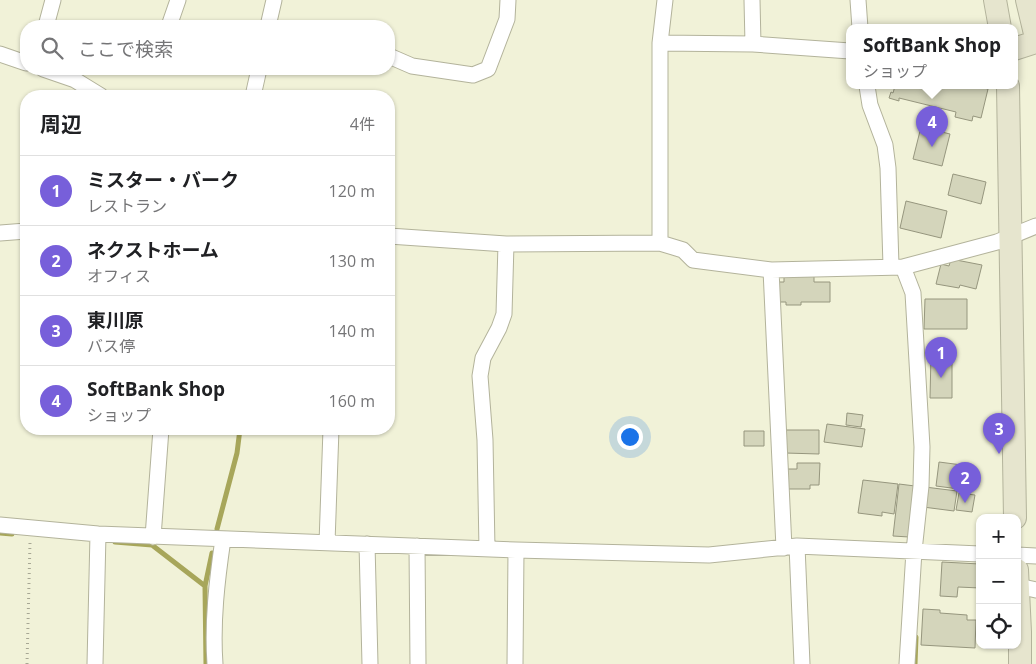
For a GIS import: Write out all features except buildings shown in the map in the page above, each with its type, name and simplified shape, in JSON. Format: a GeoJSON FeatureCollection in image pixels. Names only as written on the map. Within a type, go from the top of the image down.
{"type":"FeatureCollection","features":[{"type":"Feature","properties":{"kind":"street"},"geometry":{"type":"LineString","coordinates":[[48,20],[53,0]]}},
{"type":"Feature","properties":{"kind":"street"},"geometry":{"type":"LineString","coordinates":[[170,20],[178,0]]}},
{"type":"Feature","properties":{"kind":"street"},"geometry":{"type":"LineString","coordinates":[[269,20],[274,0]]}},
{"type":"Feature","properties":{"kind":"street"},"geometry":{"type":"LineString","coordinates":[[395,59],[412,66],[473,75],[488,69],[507,19],[508,0]]}},
{"type":"Feature","properties":{"kind":"street"},"geometry":{"type":"LineString","coordinates":[[660,243],[660,43],[665,0]]}},
{"type":"Feature","properties":{"kind":"street"},"geometry":{"type":"LineString","coordinates":[[752,0],[753,44]]}},
{"type":"Feature","properties":{"kind":"street"},"geometry":{"type":"LineString","coordinates":[[858,0],[860,24]]}},
{"type":"Feature","properties":{"kind":"street"},"geometry":{"type":"LineString","coordinates":[[994,0],[999,24]]}},
{"type":"Feature","properties":{"kind":"street"},"geometry":{"type":"LineString","coordinates":[[1018,47],[1036,40],[1027,0]]}},
{"type":"Feature","properties":{"kind":"street"},"geometry":{"type":"LineString","coordinates":[[660,43],[753,44],[846,51]]}},
{"type":"Feature","properties":{"kind":"street"},"geometry":{"type":"LineString","coordinates":[[0,54],[20,61]]}},
{"type":"Feature","properties":{"kind":"street"},"geometry":{"type":"LineString","coordinates":[[60,75],[75,80],[91,90]]}},
{"type":"Feature","properties":{"kind":"street"},"geometry":{"type":"LineString","coordinates":[[254,90],[258,75]]}},
{"type":"Feature","properties":{"kind":"street"},"geometry":{"type":"LineString","coordinates":[[867,89],[870,105],[885,145],[897,266],[913,293],[922,447],[921,486],[914,551],[906,664]]}},
{"type":"Feature","properties":{"kind":"street"},"geometry":{"type":"LineString","coordinates":[[1008,89],[1015,514]]}},
{"type":"Feature","properties":{"kind":"street"},"geometry":{"type":"LineString","coordinates":[[395,236],[506,244],[660,243],[683,250],[693,260],[771,270],[897,266],[997,242],[1036,226]]}},
{"type":"Feature","properties":{"kind":"street"},"geometry":{"type":"LineString","coordinates":[[0,233],[20,231]]}},
{"type":"Feature","properties":{"kind":"street"},"geometry":{"type":"LineString","coordinates":[[487,548],[485,440],[480,376],[483,358],[499,328],[504,314],[506,244]]}},
{"type":"Feature","properties":{"kind":"street"},"geometry":{"type":"LineString","coordinates":[[771,270],[790,547],[802,664]]}},
{"type":"Feature","properties":{"kind":"street"},"geometry":{"type":"LineString","coordinates":[[152,537],[160,435]]}},
{"type":"Feature","properties":{"kind":"street"},"geometry":{"type":"LineString","coordinates":[[327,543],[332,435]]}},
{"type":"Feature","properties":{"kind":"street"},"geometry":{"type":"LineString","coordinates":[[0,525],[98,539],[152,537],[709,555],[790,547],[976,554]]}},
{"type":"Feature","properties":{"kind":"street"},"geometry":{"type":"LineString","coordinates":[[95,664],[98,539]]}},
{"type":"Feature","properties":{"kind":"street"},"geometry":{"type":"LineString","coordinates":[[215,664],[218,576],[223,539]]}},
{"type":"Feature","properties":{"kind":"street"},"geometry":{"type":"LineString","coordinates":[[367,544],[370,664]]}},
{"type":"Feature","properties":{"kind":"street"},"geometry":{"type":"LineString","coordinates":[[417,546],[418,664]]}},
{"type":"Feature","properties":{"kind":"street"},"geometry":{"type":"LineString","coordinates":[[516,550],[516,664]]}},
{"type":"Feature","properties":{"kind":"street"},"geometry":{"type":"LineString","coordinates":[[1021,555],[1036,556]]}},
{"type":"Feature","properties":{"kind":"street"},"geometry":{"type":"LineString","coordinates":[[1020,664],[1020,632],[1024,582]]}},
{"type":"Feature","properties":{"kind":"path"},"geometry":{"type":"LineString","coordinates":[[27,664],[30,537]]}},
{"type":"Feature","properties":{"kind":"waterway"},"geometry":{"type":"LineString","coordinates":[[217,529],[237,453],[239,435]]}},
{"type":"Feature","properties":{"kind":"waterway"},"geometry":{"type":"LineString","coordinates":[[0,533],[12,534]]}},
{"type":"Feature","properties":{"kind":"waterway"},"geometry":{"type":"LineString","coordinates":[[115,542],[152,545],[205,586],[206,664]]}},
{"type":"Feature","properties":{"kind":"waterway"},"geometry":{"type":"LineString","coordinates":[[205,586],[212,553]]}},
{"type":"Feature","properties":{"kind":"waterway"},"geometry":{"type":"LineString","coordinates":[[915,664],[916,637]]}},
{"type":"Feature","properties":{"kind":"place","name":"SoftBank Shop"},"geometry":{"type":"Point","coordinates":[932,147]}},
{"type":"Feature","properties":{"kind":"place","name":"ミスター・バーク"},"geometry":{"type":"Point","coordinates":[941,378]}},
{"type":"Feature","properties":{"kind":"place","name":"東川原"},"geometry":{"type":"Point","coordinates":[999,454]}},
{"type":"Feature","properties":{"kind":"place","name":"ネクストホーム"},"geometry":{"type":"Point","coordinates":[965,503]}}]}
